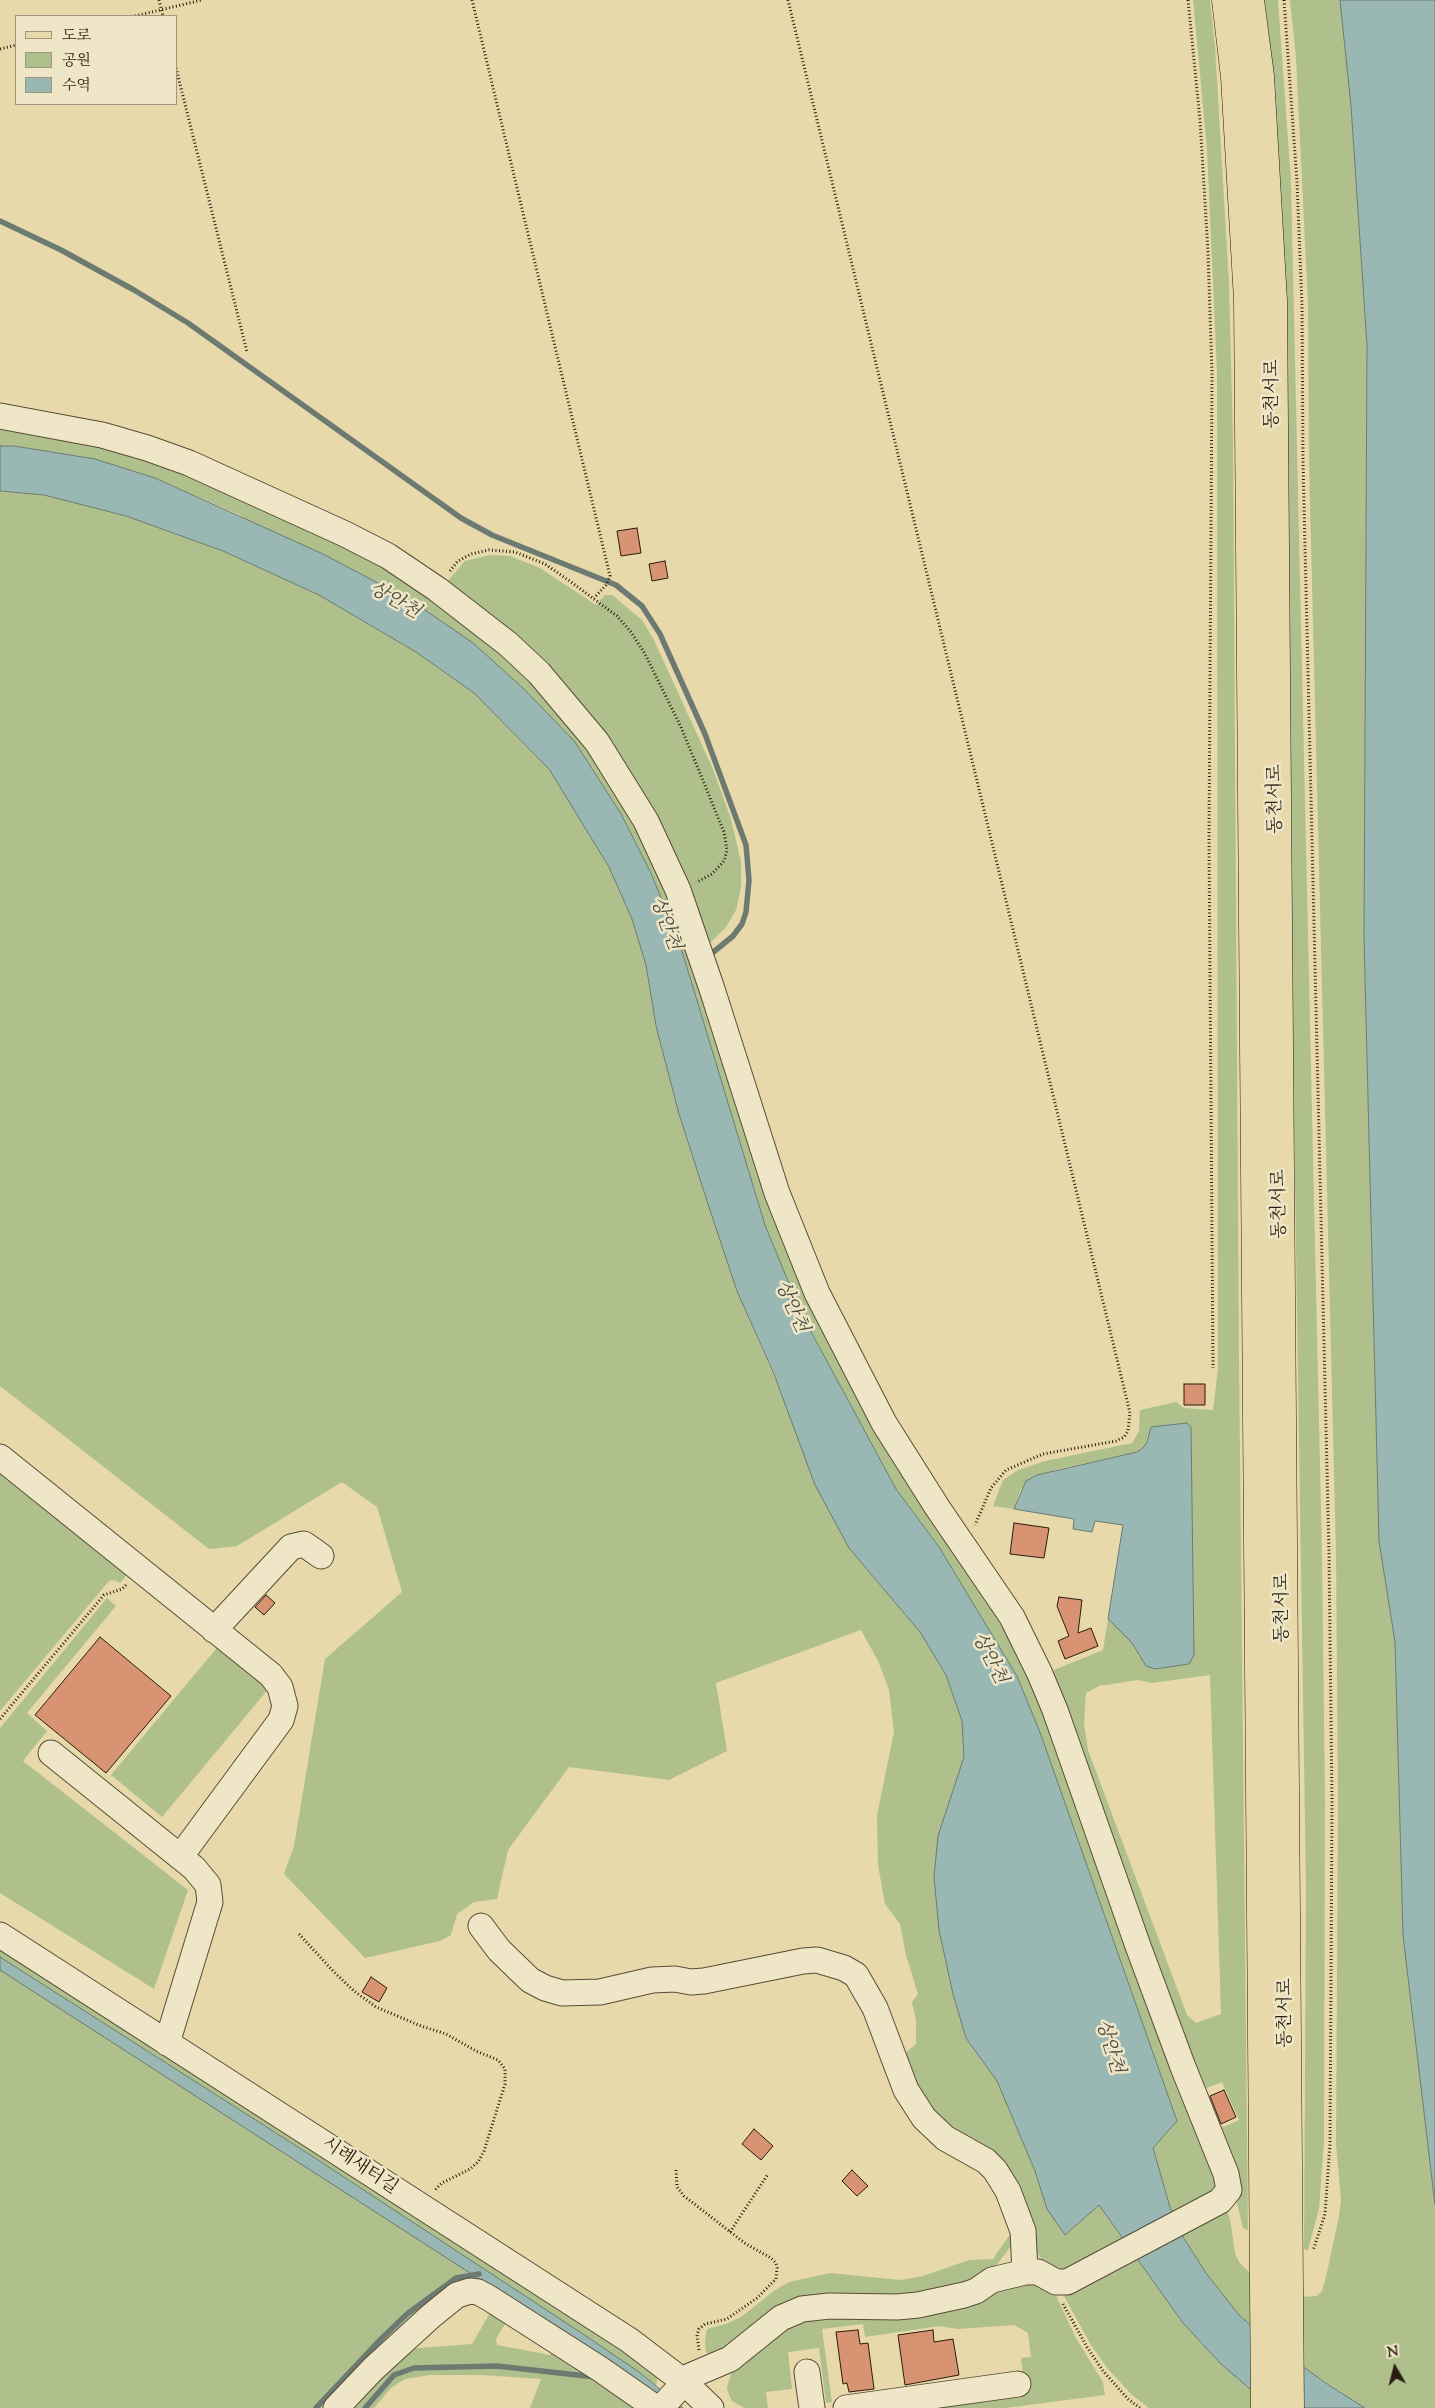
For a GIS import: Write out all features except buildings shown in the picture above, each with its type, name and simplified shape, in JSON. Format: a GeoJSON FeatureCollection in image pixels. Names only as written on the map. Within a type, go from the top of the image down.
{"type":"FeatureCollection","features":[{"type":"Feature","properties":{"kind":"main road","name":"동천서로"},"geometry":{"type":"LineString","coordinates":[[1226,0],[1235,77],[1248,300],[1265,2408]]}},
{"type":"Feature","properties":{"kind":"main road","name":"동천서로"},"geometry":{"type":"LineString","coordinates":[[1250,0],[1260,76],[1273,301],[1299,2260],[1290,2408]]}},
{"type":"Feature","properties":{"kind":"street"},"geometry":{"type":"LineString","coordinates":[[0,416],[102,436],[189,464],[345,534],[388,556],[437,589],[508,644],[568,706],[597,742],[623,781],[646,821],[678,890],[712,989],[764,1156],[801,1257],[868,1393],[905,1458],[1012,1617],[1040,1674],[1055,1710],[1138,1946],[1183,2067],[1226,2174],[1229,2190],[1220,2200],[1065,2281],[1038,2272],[1026,2272],[992,2280],[971,2293],[928,2304],[897,2307],[828,2306],[802,2309],[781,2318],[730,2359],[704,2369],[673,2393]]}},
{"type":"Feature","properties":{"kind":"street"},"geometry":{"type":"LineString","coordinates":[[0,1457],[276,1680],[284,1700],[284,1712],[277,1726],[180,1857]]}},
{"type":"Feature","properties":{"kind":"street"},"geometry":{"type":"LineString","coordinates":[[214,1630],[291,1547],[304,1544],[321,1556]]}},
{"type":"Feature","properties":{"kind":"street"},"geometry":{"type":"LineString","coordinates":[[50,1753],[180,1857],[208,1885],[210,1896],[167,2043]]}},
{"type":"Feature","properties":{"kind":"street"},"geometry":{"type":"LineString","coordinates":[[481,1926],[499,1950],[530,1980],[544,1988],[562,1993],[600,1992],[652,1980],[675,1979],[704,1982],[803,1960],[818,1960],[844,1968],[856,1976],[875,2008],[906,2090],[924,2118],[944,2138],[986,2161],[996,2170],[1020,2219],[1026,2272]]}},
{"type":"Feature","properties":{"kind":"street","name":"시례새터길"},"geometry":{"type":"LineString","coordinates":[[0,1935],[629,2340],[673,2393],[710,2408]]}},
{"type":"Feature","properties":{"kind":"street"},"geometry":{"type":"LineString","coordinates":[[336,2408],[373,2369],[424,2322],[453,2298],[465,2292],[478,2292],[484,2295],[656,2408]]}},
{"type":"Feature","properties":{"kind":"street"},"geometry":{"type":"LineString","coordinates":[[807,2372],[812,2408]]}},
{"type":"Feature","properties":{"kind":"street"},"geometry":{"type":"LineString","coordinates":[[846,2408],[1018,2384]]}},
{"type":"Feature","properties":{"kind":"path"},"geometry":{"type":"LineString","coordinates":[[159,0],[163,15]]}},
{"type":"Feature","properties":{"kind":"path"},"geometry":{"type":"LineString","coordinates":[[140,15],[202,0]]}},
{"type":"Feature","properties":{"kind":"path"},"geometry":{"type":"LineString","coordinates":[[472,0],[610,576],[606,585],[594,598]]}},
{"type":"Feature","properties":{"kind":"path"},"geometry":{"type":"LineString","coordinates":[[788,0],[1130,1413],[1128,1430],[1124,1436],[1116,1441],[1042,1454],[1006,1470],[991,1488],[965,1548]]}},
{"type":"Feature","properties":{"kind":"path"},"geometry":{"type":"LineString","coordinates":[[1188,0],[1202,148],[1212,374],[1209,850],[1213,1368]]}},
{"type":"Feature","properties":{"kind":"path"},"geometry":{"type":"LineString","coordinates":[[1284,0],[1295,153],[1302,305],[1303,462],[1330,1583],[1332,2029],[1330,2144],[1324,2214],[1299,2260]]}},
{"type":"Feature","properties":{"kind":"path"},"geometry":{"type":"LineString","coordinates":[[0,49],[15,45]]}},
{"type":"Feature","properties":{"kind":"path"},"geometry":{"type":"LineString","coordinates":[[178,76],[247,352]]}},
{"type":"Feature","properties":{"kind":"path"},"geometry":{"type":"LineString","coordinates":[[437,589],[463,557],[479,551],[501,550],[514,552],[545,564],[594,598],[626,627],[645,654],[681,727],[724,832],[727,850],[724,861],[703,880],[678,890]]}},
{"type":"Feature","properties":{"kind":"path"},"geometry":{"type":"LineString","coordinates":[[0,1719],[104,1595],[122,1589],[138,1568]]}},
{"type":"Feature","properties":{"kind":"path"},"geometry":{"type":"LineString","coordinates":[[299,1934],[354,1991],[376,2007],[421,2026],[446,2034],[476,2051],[498,2060],[505,2069],[505,2084],[484,2151],[478,2162],[470,2169],[436,2189],[422,2208]]}},
{"type":"Feature","properties":{"kind":"path"},"geometry":{"type":"LineString","coordinates":[[676,2170],[677,2187],[680,2192],[746,2244],[776,2263],[777,2273],[771,2285],[746,2307],[727,2319],[705,2324],[699,2328],[698,2349],[704,2369]]}},
{"type":"Feature","properties":{"kind":"path"},"geometry":{"type":"LineString","coordinates":[[730,2232],[768,2174]]}},
{"type":"Feature","properties":{"kind":"path"},"geometry":{"type":"LineString","coordinates":[[1065,2281],[1058,2291],[1087,2347],[1103,2371],[1128,2399],[1140,2408]]}},
{"type":"Feature","properties":{"kind":"green space"},"geometry":{"type":"Polygon","coordinates":[[[1193,0],[1210,0],[1215,46],[1229,283],[1233,439],[1239,1358],[1248,2230],[1243,2228],[1234,2190],[1214,2131],[1239,2120],[1222,2082],[1199,2091],[1056,1694],[1054,1670],[1103,1650],[1108,1619],[1132,1643],[1147,1666],[1148,1432],[1147,1442],[1137,1452],[1054,1470],[1021,1489],[1014,1509],[993,1506],[1003,1480],[1018,1470],[1045,1461],[1132,1443],[1139,1431],[1140,1410],[1176,1402],[1184,1408],[1213,1410],[1218,1369],[1217,373],[1207,149],[1193,0]],[[1210,1675],[1152,1683],[1138,1680],[1099,1686],[1086,1693],[1084,1724],[1088,1750],[1187,2015],[1196,2023],[1221,2014],[1210,1675]]]}},
{"type":"Feature","properties":{"kind":"green space"},"geometry":{"type":"Polygon","coordinates":[[[1263,0],[1278,0],[1291,182],[1322,1554],[1325,1801],[1324,2142],[1319,2209],[1308,2250],[1304,2249],[1306,1888],[1289,799],[1263,0]]]}},
{"type":"Feature","properties":{"kind":"green space"},"geometry":{"type":"Polygon","coordinates":[[[1290,0],[1340,0],[1351,106],[1367,345],[1364,937],[1379,1541],[1395,1642],[1403,1935],[1435,2205],[1435,2408],[1365,2408],[1330,2386],[1281,2351],[1239,2315],[1206,2273],[1183,2237],[1170,2207],[1153,2148],[1177,2121],[1041,1735],[1017,1676],[939,1547],[896,1489],[802,1315],[765,1225],[679,941],[650,871],[621,814],[575,742],[240,515],[155,478],[95,459],[14,446],[0,446],[0,422],[36,426],[197,473],[431,591],[564,709],[646,831],[781,1219],[1024,1656],[1230,2219],[1235,2253],[1239,2262],[1255,2278],[1301,2297],[1317,2296],[1322,2291],[1326,2277],[1341,2200],[1336,2144],[1338,1802],[1336,1553],[1309,462],[1308,305],[1296,58],[1290,0]]]}},
{"type":"Feature","properties":{"kind":"green space"},"geometry":{"type":"Polygon","coordinates":[[[0,491],[44,495],[126,516],[223,551],[319,595],[416,652],[474,693],[549,769],[609,867],[632,919],[646,965],[656,1026],[679,1114],[737,1291],[849,1548],[920,1632],[946,1675],[962,1721],[964,1757],[934,1877],[939,1930],[953,1994],[966,2038],[997,2081],[1035,2171],[1047,2209],[1065,2235],[1099,2205],[1183,2323],[1220,2363],[1275,2408],[1149,2408],[1131,2394],[1108,2369],[1091,2345],[1049,2269],[1029,2242],[1025,2221],[950,2134],[907,2075],[905,2053],[916,2044],[916,2020],[912,2002],[918,1994],[906,1955],[900,1924],[885,1904],[878,1865],[877,1815],[894,1732],[889,1690],[878,1661],[861,1630],[716,1683],[727,1751],[669,1780],[569,1767],[508,1850],[497,1899],[474,1902],[457,1914],[451,1935],[440,1941],[365,1958],[284,1874],[294,1846],[325,1659],[402,1592],[377,1507],[342,1482],[237,1546],[209,1549],[0,1386],[0,491]]]}},
{"type":"Feature","properties":{"kind":"green space"},"geometry":{"type":"Polygon","coordinates":[[[490,555],[510,556],[540,568],[596,605],[605,595],[612,595],[642,620],[653,638],[713,769],[731,819],[741,862],[741,888],[736,910],[726,927],[709,944],[649,814],[446,583],[465,561],[490,555]]]}},
{"type":"Feature","properties":{"kind":"green space"},"geometry":{"type":"Polygon","coordinates":[[[0,1467],[130,1571],[120,1583],[114,1580],[109,1581],[0,1711],[0,1467]]]}},
{"type":"Feature","properties":{"kind":"green space"},"geometry":{"type":"Polygon","coordinates":[[[107,1598],[116,1606],[27,1713],[47,1731],[23,1761],[188,1890],[154,1989],[0,1893],[0,1728],[107,1598]]]}},
{"type":"Feature","properties":{"kind":"green space"},"geometry":{"type":"Polygon","coordinates":[[[220,1644],[270,1687],[162,1817],[111,1775],[220,1644]]]}},
{"type":"Feature","properties":{"kind":"green space"},"geometry":{"type":"Polygon","coordinates":[[[0,1949],[618,2347],[658,2377],[656,2385],[312,2156],[0,1957],[0,1949]]]}},
{"type":"Feature","properties":{"kind":"green space"},"geometry":{"type":"Polygon","coordinates":[[[0,1970],[577,2342],[478,2284],[329,2408],[0,2408],[0,1970]]]}},
{"type":"Feature","properties":{"kind":"green space"},"geometry":{"type":"Polygon","coordinates":[[[1014,2232],[1018,2237],[992,2271],[975,2287],[844,2301],[712,2356],[706,2352],[707,2329],[726,2324],[741,2317],[775,2290],[789,2282],[831,2273],[900,2280],[923,2276],[969,2260],[993,2259],[1008,2237],[1014,2232]]]}},
{"type":"Feature","properties":{"kind":"green space"},"geometry":{"type":"Polygon","coordinates":[[[1034,2281],[1052,2287],[1076,2338],[1103,2382],[1105,2395],[1006,2408],[914,2408],[1025,2393],[1021,2358],[1031,2357],[1028,2333],[1014,2325],[958,2329],[939,2326],[865,2337],[863,2324],[822,2329],[832,2402],[826,2403],[819,2348],[788,2352],[792,2389],[766,2392],[768,2408],[744,2408],[732,2401],[729,2395],[727,2387],[732,2371],[782,2322],[1034,2281]]]}},
{"type":"Feature","properties":{"kind":"green space"},"geometry":{"type":"Polygon","coordinates":[[[494,2306],[510,2316],[496,2339],[497,2345],[550,2355],[558,2347],[646,2408],[530,2408],[541,2379],[482,2375],[430,2375],[405,2379],[391,2388],[374,2408],[343,2408],[406,2349],[472,2344],[494,2306]]]}},
{"type":"Feature","properties":{"kind":"water"},"geometry":{"type":"Polygon","coordinates":[[[1340,0],[1435,0],[1435,2205],[1403,1935],[1395,1642],[1379,1541],[1364,937],[1367,345],[1351,106],[1340,0]]]}},
{"type":"Feature","properties":{"kind":"water","name":"상안천"},"geometry":{"type":"Polygon","coordinates":[[[0,446],[14,446],[95,459],[155,478],[323,554],[412,601],[473,643],[524,689],[575,742],[621,814],[650,871],[679,941],[765,1225],[802,1315],[896,1489],[939,1547],[1017,1676],[1041,1735],[1177,2121],[1153,2148],[1170,2207],[1183,2237],[1206,2273],[1239,2315],[1281,2351],[1365,2408],[1272,2408],[1220,2363],[1183,2323],[1099,2205],[1065,2235],[1047,2209],[1035,2171],[997,2081],[966,2038],[953,1994],[939,1930],[934,1877],[938,1836],[964,1757],[962,1721],[946,1675],[920,1632],[849,1548],[815,1485],[774,1374],[737,1291],[709,1207],[679,1114],[656,1026],[646,965],[632,919],[609,867],[549,769],[474,693],[416,652],[319,595],[223,551],[126,516],[44,495],[0,491],[0,446]]]}},
{"type":"Feature","properties":{"kind":"water"},"geometry":{"type":"Polygon","coordinates":[[[1187,1423],[1191,1427],[1194,1655],[1189,1664],[1155,1669],[1146,1666],[1132,1643],[1108,1619],[1123,1525],[1095,1521],[1092,1532],[1073,1529],[1074,1519],[1014,1509],[1026,1481],[1037,1475],[1137,1452],[1147,1442],[1151,1427],[1187,1423]]]}},
{"type":"Feature","properties":{"kind":"water"},"geometry":{"type":"Polygon","coordinates":[[[0,1957],[312,2156],[583,2334],[639,2372],[683,2408],[668,2408],[577,2342],[0,1970],[0,1957]]]}},
{"type":"Feature","properties":{"kind":"waterway"},"geometry":{"type":"LineString","coordinates":[[0,221],[61,250],[134,290],[188,323],[461,518],[492,535],[616,585],[642,606],[660,634],[705,734],[746,845],[749,880],[746,912],[742,924],[733,936],[711,954]]}},
{"type":"Feature","properties":{"kind":"waterway"},"geometry":{"type":"LineString","coordinates":[[316,2408],[407,2314],[456,2278],[479,2274]]}},
{"type":"Feature","properties":{"kind":"waterway"},"geometry":{"type":"LineString","coordinates":[[365,2408],[394,2375],[414,2368],[497,2366],[595,2377]]}}]}
